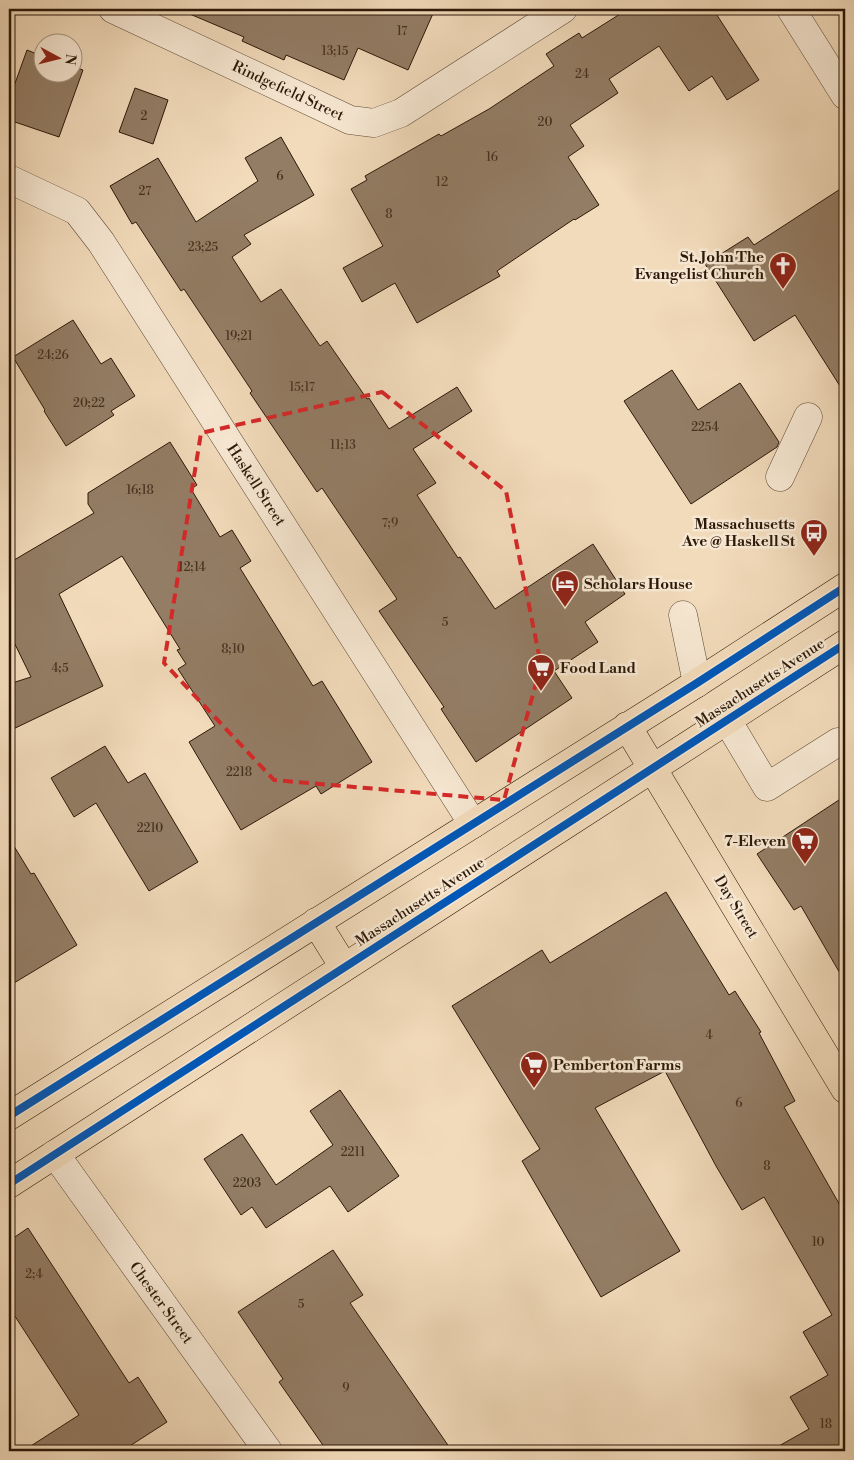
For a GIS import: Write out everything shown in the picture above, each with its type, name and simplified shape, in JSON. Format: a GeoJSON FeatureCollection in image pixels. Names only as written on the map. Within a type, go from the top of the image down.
{"type":"FeatureCollection","features":[{"type":"Feature","properties":{"kind":"main road"},"geometry":{"type":"LineString","coordinates":[[9,1116],[845,587]]}},
{"type":"Feature","properties":{"kind":"main road","name":"Massachusetts Avenue"},"geometry":{"type":"LineString","coordinates":[[9,1184],[845,644]]}},
{"type":"Feature","properties":{"kind":"main road","name":"Day Street"},"geometry":{"type":"LineString","coordinates":[[627,726],[845,1089]]}},
{"type":"Feature","properties":{"kind":"main road"},"geometry":{"type":"LineString","coordinates":[[316,922],[344,967]]}},
{"type":"Feature","properties":{"kind":"street","name":"Rindgefield Street"},"geometry":{"type":"LineString","coordinates":[[113,9],[350,120],[374,122],[401,113],[563,9]]}},
{"type":"Feature","properties":{"kind":"street"},"geometry":{"type":"LineString","coordinates":[[791,9],[845,95]]}},
{"type":"Feature","properties":{"kind":"street","name":"Haskell Street"},"geometry":{"type":"LineString","coordinates":[[9,179],[76,211],[101,242],[473,824]]}},
{"type":"Feature","properties":{"kind":"street"},"geometry":{"type":"LineString","coordinates":[[780,477],[808,417]]}},
{"type":"Feature","properties":{"kind":"street"},"geometry":{"type":"LineString","coordinates":[[683,615],[696,683]]}},
{"type":"Feature","properties":{"kind":"street"},"geometry":{"type":"LineString","coordinates":[[727,720],[767,788],[838,742]]}},
{"type":"Feature","properties":{"kind":"street","name":"Chester Street"},"geometry":{"type":"LineString","coordinates":[[55,1154],[268,1451]]}},
{"type":"Feature","properties":{"kind":"highlighted area"},"geometry":{"type":"Polygon","coordinates":[[[382,392],[506,491],[541,665],[504,800],[274,780],[164,663],[201,433],[382,392]]]}},
{"type":"Feature","properties":{"kind":"building"},"geometry":{"type":"Polygon","coordinates":[[[178,9],[435,9],[408,70],[358,48],[344,80],[286,55],[284,60],[242,41],[244,37],[178,9]]]}},
{"type":"Feature","properties":{"kind":"building"},"geometry":{"type":"Polygon","coordinates":[[[628,9],[713,9],[759,80],[727,100],[712,76],[689,91],[659,46],[609,79],[618,93],[570,125],[584,146],[568,157],[599,205],[574,219],[497,271],[500,276],[417,323],[395,283],[362,302],[343,268],[383,246],[351,189],[367,180],[365,176],[439,134],[441,136],[489,109],[554,66],[546,54],[579,33],[582,38],[628,9]]]}},
{"type":"Feature","properties":{"kind":"building"},"geometry":{"type":"Polygon","coordinates":[[[27,50],[32,52],[32,82],[79,82],[59,137],[9,120],[9,100],[27,50]]]}},
{"type":"Feature","properties":{"kind":"building"},"geometry":{"type":"Polygon","coordinates":[[[135,88],[168,100],[153,144],[119,132],[135,88]]]}},
{"type":"Feature","properties":{"kind":"building"},"geometry":{"type":"Polygon","coordinates":[[[281,137],[314,195],[244,235],[251,244],[232,257],[261,302],[281,289],[320,346],[327,341],[367,399],[369,398],[389,429],[457,387],[472,411],[413,449],[436,483],[417,495],[458,558],[460,557],[495,609],[593,544],[625,594],[585,622],[598,642],[554,671],[572,698],[476,762],[441,709],[444,707],[379,611],[397,599],[322,488],[317,492],[250,393],[252,391],[184,289],[181,291],[136,222],[132,224],[110,186],[158,158],[196,222],[258,181],[245,158],[281,137]]]}},
{"type":"Feature","properties":{"kind":"building","name":"St. John The Evangelist Church"},"geometry":{"type":"Polygon","coordinates":[[[845,186],[845,394],[795,315],[754,341],[705,264],[748,237],[754,245],[845,186]]]}},
{"type":"Feature","properties":{"kind":"building"},"geometry":{"type":"Polygon","coordinates":[[[73,320],[101,364],[111,358],[135,396],[111,411],[114,415],[66,446],[13,357],[73,320]]]}},
{"type":"Feature","properties":{"kind":"building"},"geometry":{"type":"Polygon","coordinates":[[[672,370],[698,410],[740,383],[779,442],[777,447],[691,504],[624,401],[672,370]]]}},
{"type":"Feature","properties":{"kind":"building"},"geometry":{"type":"Polygon","coordinates":[[[170,442],[197,485],[191,489],[220,537],[232,530],[251,561],[240,568],[313,686],[322,681],[372,762],[321,794],[316,786],[241,830],[189,742],[215,726],[178,669],[186,664],[177,650],[180,649],[122,556],[59,594],[103,686],[9,731],[9,684],[31,677],[9,632],[9,563],[94,513],[88,504],[88,493],[170,442]]]}},
{"type":"Feature","properties":{"kind":"building"},"geometry":{"type":"Polygon","coordinates":[[[105,746],[128,783],[145,773],[198,862],[149,891],[96,803],[74,817],[51,778],[105,746]]]}},
{"type":"Feature","properties":{"kind":"building","name":"7-Eleven"},"geometry":{"type":"Polygon","coordinates":[[[845,796],[845,982],[801,906],[794,910],[757,854],[845,796]]]}},
{"type":"Feature","properties":{"kind":"building"},"geometry":{"type":"Polygon","coordinates":[[[9,838],[31,874],[34,873],[77,945],[9,986],[9,838]]]}},
{"type":"Feature","properties":{"kind":"building"},"geometry":{"type":"Polygon","coordinates":[[[666,892],[729,995],[735,991],[761,1032],[759,1033],[795,1101],[784,1107],[845,1214],[845,1451],[770,1451],[809,1429],[790,1397],[828,1375],[803,1332],[832,1315],[764,1197],[742,1210],[665,1071],[595,1108],[680,1251],[601,1297],[522,1161],[540,1149],[452,1006],[542,950],[550,963],[666,892]]]}},
{"type":"Feature","properties":{"kind":"building"},"geometry":{"type":"Polygon","coordinates":[[[340,1090],[399,1176],[348,1212],[330,1186],[266,1228],[252,1207],[241,1215],[204,1159],[242,1134],[276,1185],[333,1145],[310,1111],[340,1090]]]}},
{"type":"Feature","properties":{"kind":"building"},"geometry":{"type":"Polygon","coordinates":[[[28,1228],[129,1383],[138,1377],[167,1422],[122,1451],[23,1451],[79,1415],[9,1307],[9,1241],[28,1228]]]}},
{"type":"Feature","properties":{"kind":"building"},"geometry":{"type":"Polygon","coordinates":[[[333,1250],[363,1295],[350,1303],[452,1451],[327,1451],[279,1382],[283,1379],[238,1312],[333,1250]]]}},
{"type":"Feature","properties":{"kind":"cycle path"},"geometry":{"type":"LineString","coordinates":[[9,1116],[697,683],[845,587]]}},
{"type":"Feature","properties":{"kind":"cycle path"},"geometry":{"type":"LineString","coordinates":[[9,1184],[845,644]]}},
{"type":"Feature","properties":{"kind":"place","name":"St. John The Evangelist Church"},"geometry":{"type":"Point","coordinates":[783,290]}},
{"type":"Feature","properties":{"kind":"place","name":"Massachusetts Ave @ Haskell St"},"geometry":{"type":"Point","coordinates":[814,557]}},
{"type":"Feature","properties":{"kind":"place","name":"Scholars House"},"geometry":{"type":"Point","coordinates":[565,608]}},
{"type":"Feature","properties":{"kind":"place","name":"Food Land"},"geometry":{"type":"Point","coordinates":[541,692]}},
{"type":"Feature","properties":{"kind":"place","name":"7-Eleven"},"geometry":{"type":"Point","coordinates":[805,865]}},
{"type":"Feature","properties":{"kind":"place","name":"Pemberton Farms"},"geometry":{"type":"Point","coordinates":[534,1089]}}]}
